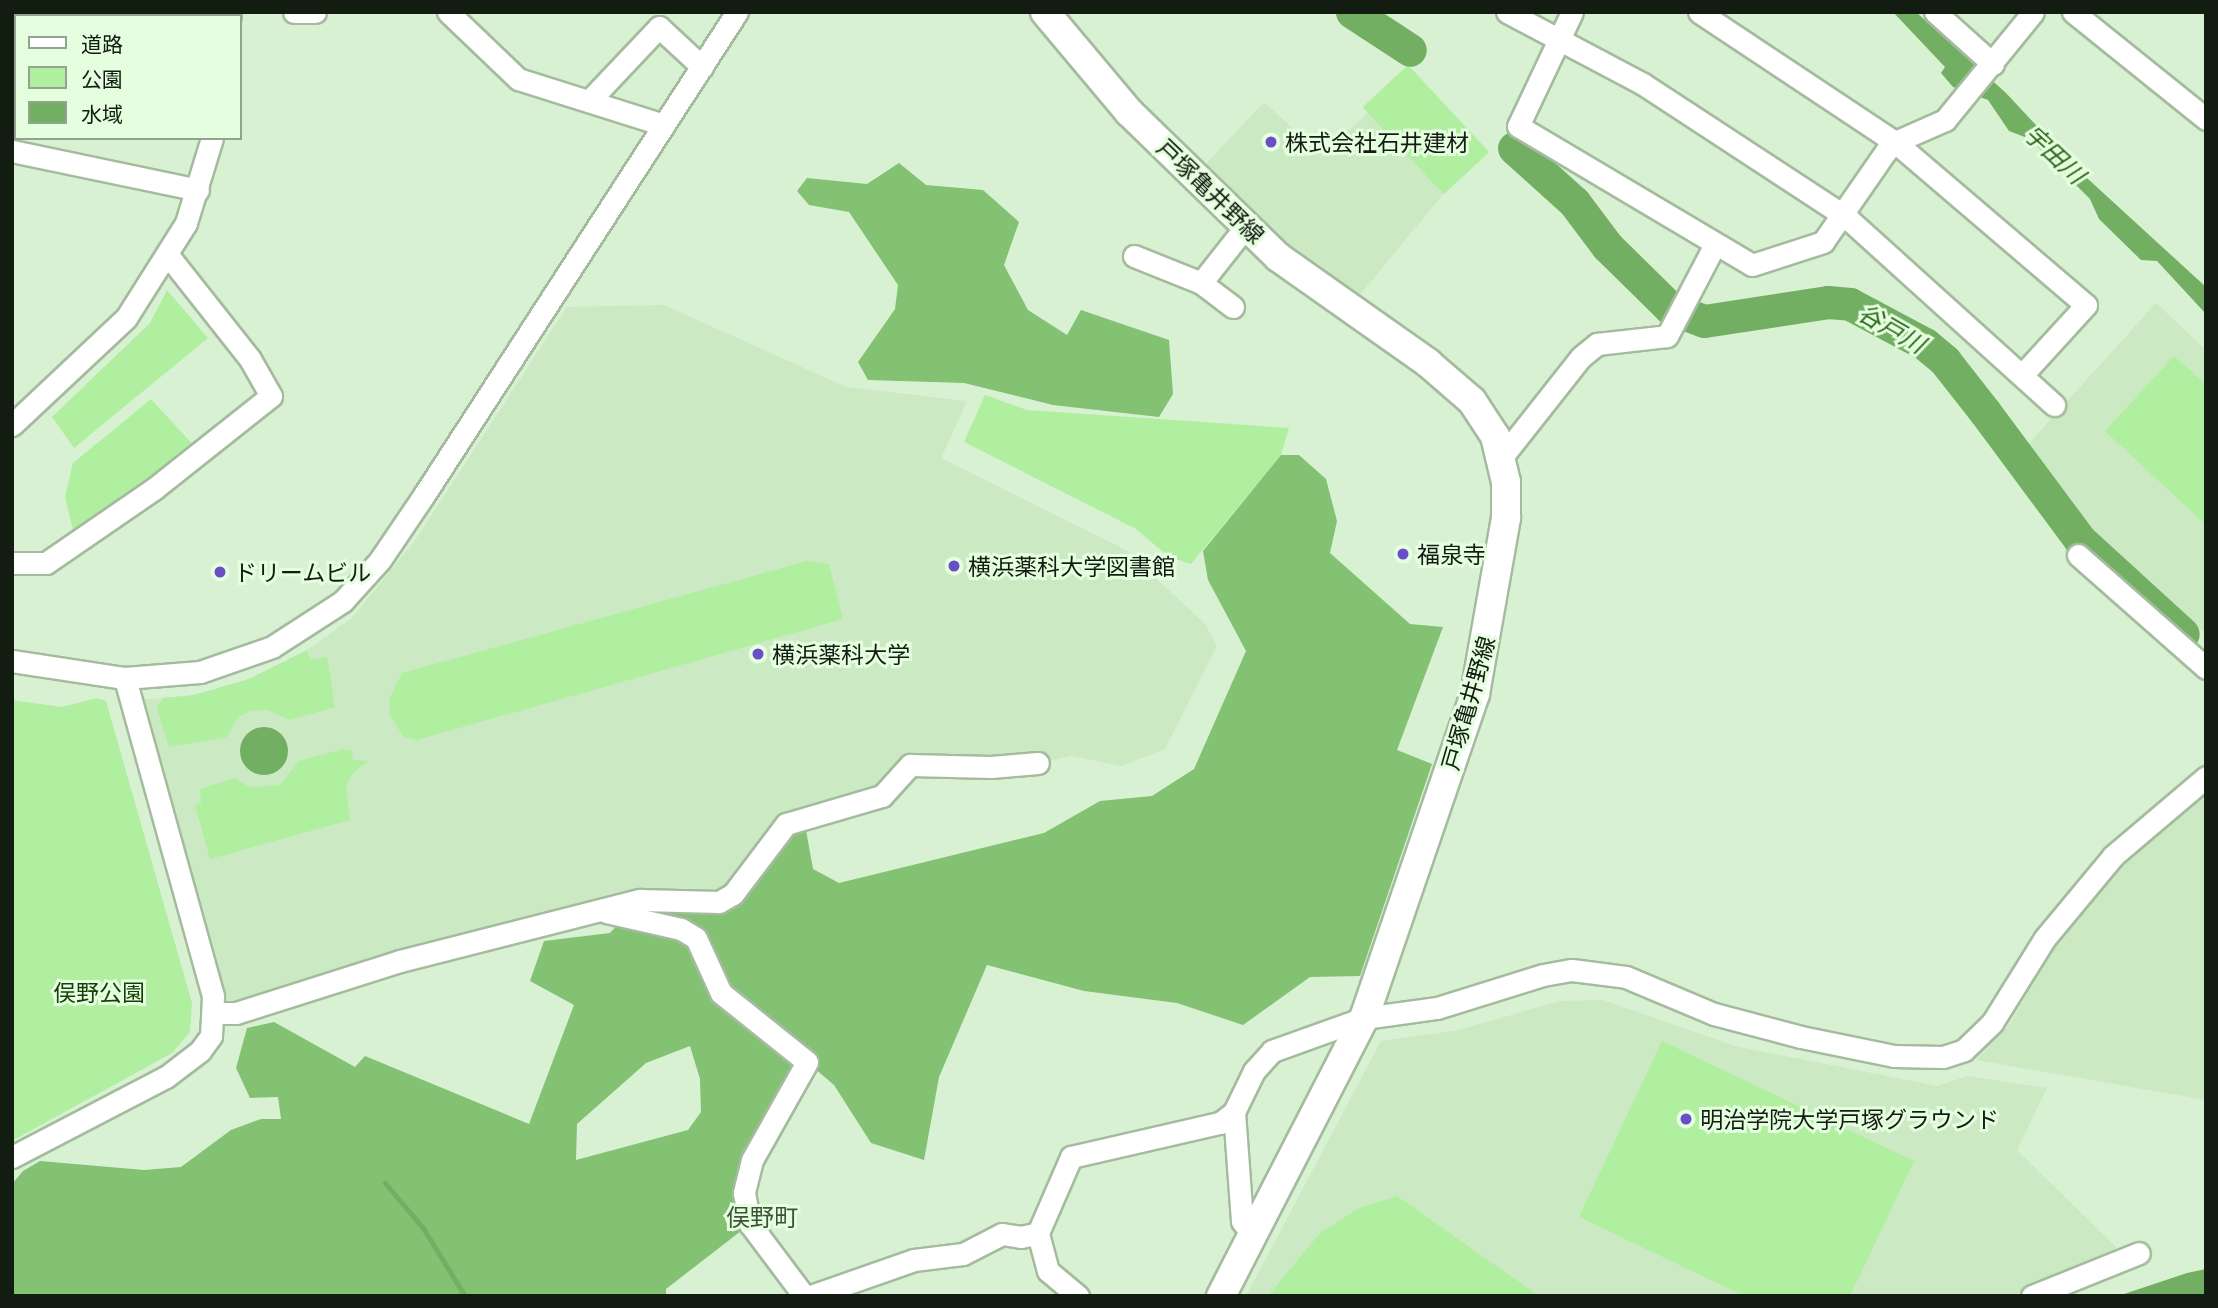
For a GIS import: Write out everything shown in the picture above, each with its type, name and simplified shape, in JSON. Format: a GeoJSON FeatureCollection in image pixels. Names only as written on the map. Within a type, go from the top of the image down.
{"type":"FeatureCollection","features":[{"type":"Feature","properties":{"kind":"main road","name":"戸塚亀井野線"},"geometry":{"type":"LineString","coordinates":[[1045,12],[1129,112],[1278,257],[1428,363],[1472,401],[1502,457],[1508,503],[1483,661],[1364,1018],[1222,1296]]}},
{"type":"Feature","properties":{"kind":"street"},"geometry":{"type":"LineString","coordinates":[[294,12],[315,12]]}},
{"type":"Feature","properties":{"kind":"street"},"geometry":{"type":"LineString","coordinates":[[12,662],[125,678],[181,675],[247,658],[296,634],[356,587],[417,506],[737,12]]}},
{"type":"Feature","properties":{"kind":"street"},"geometry":{"type":"LineString","coordinates":[[1507,12],[1559,37],[1643,84],[1845,216],[2054,405]]}},
{"type":"Feature","properties":{"kind":"street"},"geometry":{"type":"LineString","coordinates":[[1572,12],[1518,126],[1752,265],[1823,243],[1845,216],[1895,142],[1945,120],[1993,65],[2033,12]]}},
{"type":"Feature","properties":{"kind":"street"},"geometry":{"type":"LineString","coordinates":[[1699,12],[1895,142],[2086,305],[2022,375]]}},
{"type":"Feature","properties":{"kind":"street"},"geometry":{"type":"LineString","coordinates":[[1935,12],[1993,65]]}},
{"type":"Feature","properties":{"kind":"street"},"geometry":{"type":"LineString","coordinates":[[2073,12],[2206,118]]}},
{"type":"Feature","properties":{"kind":"street"},"geometry":{"type":"LineString","coordinates":[[455,15],[518,79],[664,125]]}},
{"type":"Feature","properties":{"kind":"street"},"geometry":{"type":"LineString","coordinates":[[589,101],[659,27],[702,67]]}},
{"type":"Feature","properties":{"kind":"street"},"geometry":{"type":"LineString","coordinates":[[12,425],[126,318],[187,223],[211,140]]}},
{"type":"Feature","properties":{"kind":"street"},"geometry":{"type":"LineString","coordinates":[[12,151],[198,190]]}},
{"type":"Feature","properties":{"kind":"street"},"geometry":{"type":"LineString","coordinates":[[1201,283],[1246,226]]}},
{"type":"Feature","properties":{"kind":"street"},"geometry":{"type":"LineString","coordinates":[[1502,457],[1581,357],[1597,344],[1654,338],[1670,332],[1684,300],[1715,244]]}},
{"type":"Feature","properties":{"kind":"street"},"geometry":{"type":"LineString","coordinates":[[12,563],[46,563],[155,488],[271,396],[250,359],[168,255]]}},
{"type":"Feature","properties":{"kind":"street"},"geometry":{"type":"LineString","coordinates":[[1135,256],[1201,283],[1233,307]]}},
{"type":"Feature","properties":{"kind":"street"},"geometry":{"type":"LineString","coordinates":[[2078,555],[2206,668]]}},
{"type":"Feature","properties":{"kind":"street"},"geometry":{"type":"LineString","coordinates":[[12,1157],[166,1077],[200,1051],[211,1036],[215,1013],[125,678]]}},
{"type":"Feature","properties":{"kind":"street"},"geometry":{"type":"LineString","coordinates":[[215,1013],[236,1013],[400,961],[606,912],[640,900],[719,902],[733,894],[786,824],[882,796],[910,765],[991,767],[1038,763]]}},
{"type":"Feature","properties":{"kind":"street"},"geometry":{"type":"LineString","coordinates":[[1077,1296],[1048,1271],[1038,1233],[1071,1157],[1220,1123],[1234,1112],[1254,1071],[1272,1051],[1364,1018],[1437,1008],[1543,975],[1598,971],[1626,977],[1749,1024],[1894,1056],[1943,1057],[1964,1050],[1978,1039],[2045,938],[2113,856],[2206,777]]}},
{"type":"Feature","properties":{"kind":"street"},"geometry":{"type":"LineString","coordinates":[[606,912],[681,929],[696,938],[721,993],[807,1062],[757,1149],[744,1193],[750,1224],[804,1296]]}},
{"type":"Feature","properties":{"kind":"street"},"geometry":{"type":"LineString","coordinates":[[1234,1112],[1242,1221],[1252,1234]]}},
{"type":"Feature","properties":{"kind":"street"},"geometry":{"type":"LineString","coordinates":[[811,1296],[914,1260],[963,1254],[1002,1234],[1021,1237],[1038,1233]]}},
{"type":"Feature","properties":{"kind":"street"},"geometry":{"type":"LineString","coordinates":[[2032,1296],[2139,1253]]}},
{"type":"Feature","properties":{"kind":"shaded area"},"geometry":{"type":"Polygon","coordinates":[[[1264,102],[1323,156],[1368,112],[1444,193],[1359,296],[1292,251],[1203,167],[1264,102]]]}},
{"type":"Feature","properties":{"kind":"shaded area"},"geometry":{"type":"Polygon","coordinates":[[[899,163],[926,185],[983,190],[1019,222],[1004,265],[1028,310],[1067,335],[1081,310],[1169,340],[1173,394],[1159,417],[1053,405],[964,383],[868,380],[858,362],[895,309],[898,285],[849,212],[809,205],[797,191],[807,178],[867,184],[899,163]]]}},
{"type":"Feature","properties":{"kind":"shaded area"},"geometry":{"type":"Polygon","coordinates":[[[2156,303],[2206,350],[2206,634],[2071,523],[2022,451],[2156,303]]]}},
{"type":"Feature","properties":{"kind":"shaded area","name":"横浜薬科大学"},"geometry":{"type":"Polygon","coordinates":[[[664,305],[846,387],[967,401],[941,458],[1126,550],[1205,624],[1217,646],[1165,749],[1121,766],[1071,756],[1038,763],[910,765],[882,796],[786,824],[719,902],[640,900],[237,1003],[222,1002],[140,700],[194,695],[249,679],[298,657],[353,617],[416,539],[567,307],[664,305]]]}},
{"type":"Feature","properties":{"kind":"shaded area"},"geometry":{"type":"Polygon","coordinates":[[[1281,455],[1299,455],[1326,479],[1337,521],[1330,553],[1410,624],[1443,627],[1397,750],[1432,764],[1360,976],[1310,977],[1243,1025],[1177,1003],[1084,991],[987,965],[939,1077],[924,1160],[871,1143],[834,1085],[807,1062],[752,1160],[750,1224],[666,1289],[666,1296],[12,1296],[12,1184],[23,1171],[40,1161],[144,1170],[181,1167],[231,1130],[261,1119],[281,1119],[278,1097],[250,1098],[236,1068],[247,1028],[274,1022],[355,1067],[365,1056],[529,1124],[574,1005],[530,981],[544,941],[610,933],[640,900],[719,901],[804,819],[813,869],[839,883],[1044,833],[1100,801],[1152,796],[1194,769],[1246,651],[1208,580],[1203,551],[1281,455]],[[690,1046],[646,1063],[577,1124],[576,1160],[688,1130],[701,1112],[700,1079],[690,1046]]]}},
{"type":"Feature","properties":{"kind":"shaded area"},"geometry":{"type":"Polygon","coordinates":[[[2206,785],[2206,1100],[1976,1060],[2009,1025],[2060,937],[2113,873],[2206,785]]]}},
{"type":"Feature","properties":{"kind":"shaded area","name":"明治学院大学戸塚グラウンド"},"geometry":{"type":"Polygon","coordinates":[[[1603,1000],[1735,1046],[1937,1086],[1968,1076],[2047,1088],[2017,1150],[2117,1248],[2013,1296],[1246,1296],[1381,1041],[1459,1030],[1560,1001],[1603,1000]]]}},
{"type":"Feature","properties":{"kind":"green space"},"geometry":{"type":"Polygon","coordinates":[[[1408,65],[1489,152],[1444,194],[1363,107],[1408,65]]]}},
{"type":"Feature","properties":{"kind":"green space"},"geometry":{"type":"Polygon","coordinates":[[[167,290],[208,338],[74,448],[52,417],[150,323],[167,290]]]}},
{"type":"Feature","properties":{"kind":"green space"},"geometry":{"type":"Polygon","coordinates":[[[2174,356],[2206,384],[2206,525],[2105,431],[2174,356]]]}},
{"type":"Feature","properties":{"kind":"green space"},"geometry":{"type":"Polygon","coordinates":[[[985,395],[1027,410],[1289,428],[1281,455],[1191,564],[1169,557],[1136,529],[964,442],[985,395]]]}},
{"type":"Feature","properties":{"kind":"green space"},"geometry":{"type":"Polygon","coordinates":[[[151,399],[196,448],[74,534],[65,497],[73,463],[151,399]]]}},
{"type":"Feature","properties":{"kind":"green space"},"geometry":{"type":"Polygon","coordinates":[[[807,561],[829,564],[843,619],[417,740],[404,737],[390,716],[389,699],[402,673],[807,561]]]}},
{"type":"Feature","properties":{"kind":"green space"},"geometry":{"type":"Polygon","coordinates":[[[307,650],[310,660],[327,657],[335,707],[290,720],[267,710],[251,711],[238,717],[227,737],[169,747],[157,708],[163,698],[194,695],[249,679],[307,650]]]}},
{"type":"Feature","properties":{"kind":"green space","name":"俣野公園"},"geometry":{"type":"Polygon","coordinates":[[[97,698],[106,701],[192,1003],[190,1032],[172,1053],[12,1141],[12,700],[62,707],[97,698]]]}},
{"type":"Feature","properties":{"kind":"green space"},"geometry":{"type":"Polygon","coordinates":[[[343,749],[353,751],[352,760],[369,761],[354,772],[346,785],[350,820],[210,859],[195,805],[201,804],[200,789],[235,778],[249,787],[280,785],[299,761],[343,749]]]}},
{"type":"Feature","properties":{"kind":"green space"},"geometry":{"type":"Polygon","coordinates":[[[1662,1041],[1914,1161],[1850,1296],[1744,1296],[1579,1217],[1662,1041]]]}},
{"type":"Feature","properties":{"kind":"green space"},"geometry":{"type":"Polygon","coordinates":[[[1397,1196],[1539,1296],[1268,1296],[1320,1233],[1359,1208],[1397,1196]]]}},
{"type":"Feature","properties":{"kind":"water","name":"宇田川"},"geometry":{"type":"Polygon","coordinates":[[[1893,12],[1916,12],[2006,93],[2076,168],[2206,287],[2206,314],[2157,261],[2141,260],[2099,219],[2090,199],[2030,139],[2009,131],[1988,100],[1953,87],[1941,73],[1945,67],[1893,12]]]}},
{"type":"Feature","properties":{"kind":"water"},"geometry":{"type":"Polygon","coordinates":[[[264,727],[273,728],[281,734],[287,742],[287,760],[281,768],[273,774],[264,775],[255,774],[247,768],[241,760],[240,751],[241,742],[247,734],[255,728],[264,727]]]}},
{"type":"Feature","properties":{"kind":"water"},"geometry":{"type":"Polygon","coordinates":[[[2206,1269],[2206,1296],[2118,1296],[2187,1273],[2206,1269]]]}},
{"type":"Feature","properties":{"kind":"waterway","name":"谷戸川"},"geometry":{"type":"LineString","coordinates":[[1352,12],[1410,50]]}},
{"type":"Feature","properties":{"kind":"waterway","name":"谷戸川"},"geometry":{"type":"LineString","coordinates":[[1514,148],[1574,202],[1607,246],[1670,308],[1704,321],[1828,302],[1850,304],[1925,344],[1945,361],[2080,540],[2183,634]]}},
{"type":"Feature","properties":{"kind":"waterway"},"geometry":{"type":"LineString","coordinates":[[385,1183],[423,1228],[465,1296]]}},
{"type":"Feature","properties":{"kind":"place","name":"株式会社石井建材"},"geometry":{"type":"Point","coordinates":[1271,142]}},
{"type":"Feature","properties":{"kind":"place","name":"福泉寺"},"geometry":{"type":"Point","coordinates":[1403,554]}},
{"type":"Feature","properties":{"kind":"place","name":"横浜薬科大学図書館"},"geometry":{"type":"Point","coordinates":[954,566]}},
{"type":"Feature","properties":{"kind":"place","name":"ドリームビル"},"geometry":{"type":"Point","coordinates":[220,572]}},
{"type":"Feature","properties":{"kind":"place","name":"横浜薬科大学"},"geometry":{"type":"Point","coordinates":[758,654]}},
{"type":"Feature","properties":{"kind":"place","name":"明治学院大学戸塚グラウンド"},"geometry":{"type":"Point","coordinates":[1686,1119]}},
{"type":"Feature","properties":{"kind":"district","name":"俣野町"},"geometry":{"type":"Point","coordinates":[762,1217]}}]}
